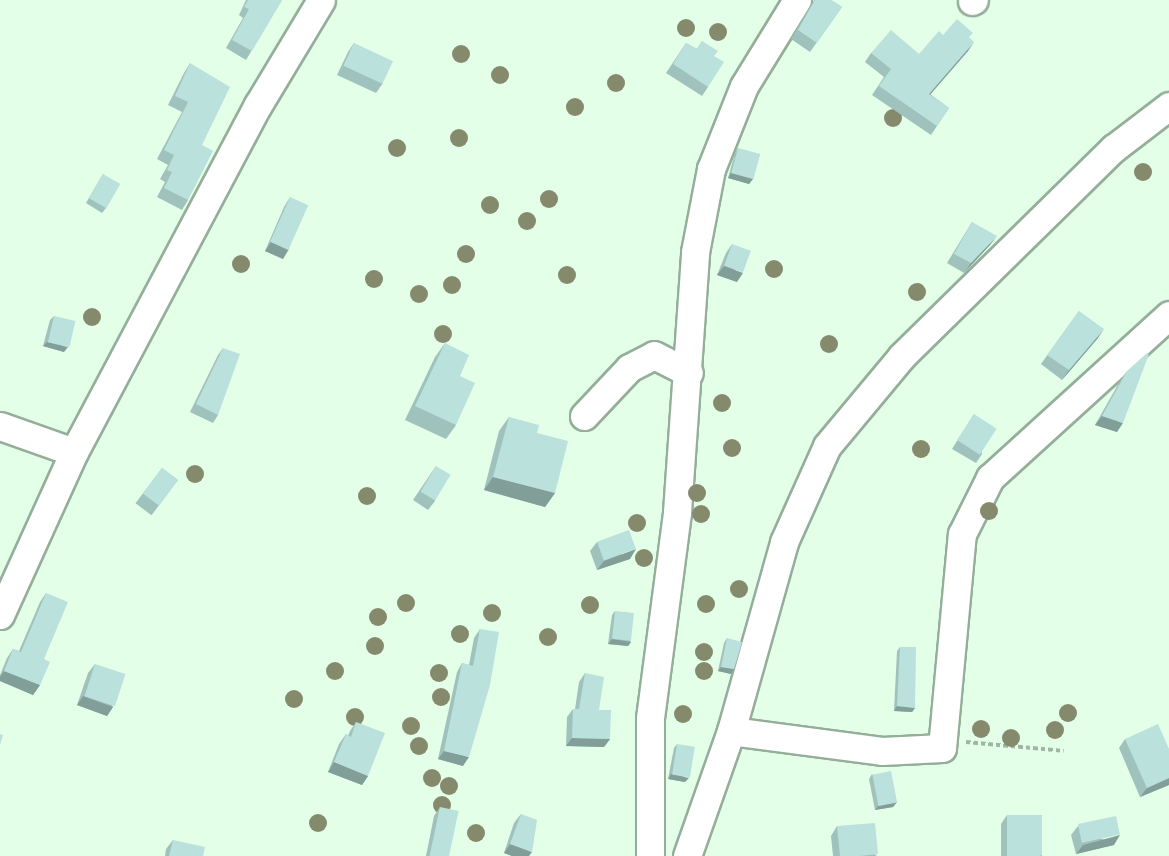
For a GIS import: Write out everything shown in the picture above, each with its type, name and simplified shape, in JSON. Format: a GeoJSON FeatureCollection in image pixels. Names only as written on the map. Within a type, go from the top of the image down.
{"type":"FeatureCollection","features":[{"type":"Feature","properties":{"kind":"street"},"geometry":{"type":"LineString","coordinates":[[0,615],[74,452],[258,105],[321,0]]}},
{"type":"Feature","properties":{"kind":"street"},"geometry":{"type":"LineString","coordinates":[[650,856],[650,718],[677,512],[689,373],[695,252],[711,169],[744,86],[797,0]]}},
{"type":"Feature","properties":{"kind":"street"},"geometry":{"type":"LineString","coordinates":[[687,856],[730,731],[784,542],[827,446],[910,348],[1114,148],[1169,106]]}},
{"type":"Feature","properties":{"kind":"street"},"geometry":{"type":"LineString","coordinates":[[730,731],[882,751],[942,748],[962,534],[990,478],[1169,315]]}},
{"type":"Feature","properties":{"kind":"street"},"geometry":{"type":"LineString","coordinates":[[584,416],[629,368],[654,355],[689,373]]}},
{"type":"Feature","properties":{"kind":"street"},"geometry":{"type":"LineString","coordinates":[[0,426],[74,452]]}},
{"type":"Feature","properties":{"kind":"path"},"geometry":{"type":"LineString","coordinates":[[942,748],[973,740],[1064,752]]}},
{"type":"Feature","properties":{"kind":"building"},"geometry":{"type":"Polygon","coordinates":[[[248,0],[282,0],[252,51],[232,40],[249,9],[244,7],[248,0]]]}},
{"type":"Feature","properties":{"kind":"building"},"geometry":{"type":"Polygon","coordinates":[[[815,0],[831,0],[842,7],[817,43],[798,30],[815,0]]]}},
{"type":"Feature","properties":{"kind":"building"},"geometry":{"type":"Polygon","coordinates":[[[957,19],[973,33],[969,37],[974,42],[929,94],[949,108],[937,126],[879,86],[891,69],[871,53],[891,30],[919,54],[939,31],[943,35],[957,19]]]}},
{"type":"Feature","properties":{"kind":"building"},"geometry":{"type":"Polygon","coordinates":[[[702,41],[718,51],[714,56],[724,62],[708,87],[673,64],[686,43],[697,49],[702,41]]]}},
{"type":"Feature","properties":{"kind":"building"},"geometry":{"type":"Polygon","coordinates":[[[354,43],[393,61],[382,84],[343,66],[354,43]]]}},
{"type":"Feature","properties":{"kind":"building"},"geometry":{"type":"Polygon","coordinates":[[[190,63],[230,87],[202,145],[213,151],[188,200],[164,188],[172,172],[167,170],[174,155],[164,150],[188,102],[175,96],[190,63]]]}},
{"type":"Feature","properties":{"kind":"building"},"geometry":{"type":"Polygon","coordinates":[[[738,148],[760,154],[753,179],[731,173],[738,148]]]}},
{"type":"Feature","properties":{"kind":"building"},"geometry":{"type":"Polygon","coordinates":[[[103,174],[120,184],[106,208],[89,198],[103,174]]]}},
{"type":"Feature","properties":{"kind":"building"},"geometry":{"type":"Polygon","coordinates":[[[290,197],[308,205],[288,250],[270,242],[290,197]]]}},
{"type":"Feature","properties":{"kind":"building"},"geometry":{"type":"Polygon","coordinates":[[[972,222],[997,236],[971,263],[954,254],[972,222]]]}},
{"type":"Feature","properties":{"kind":"building"},"geometry":{"type":"Polygon","coordinates":[[[732,244],[751,251],[743,272],[724,266],[732,244]]]}},
{"type":"Feature","properties":{"kind":"building"},"geometry":{"type":"Polygon","coordinates":[[[1079,311],[1104,329],[1069,370],[1047,355],[1079,311]]]}},
{"type":"Feature","properties":{"kind":"building"},"geometry":{"type":"Polygon","coordinates":[[[54,316],[75,321],[69,347],[48,342],[54,316]]]}},
{"type":"Feature","properties":{"kind":"building"},"geometry":{"type":"Polygon","coordinates":[[[445,343],[469,355],[460,376],[475,383],[456,425],[415,406],[445,343]]]}},
{"type":"Feature","properties":{"kind":"building"},"geometry":{"type":"Polygon","coordinates":[[[223,348],[240,354],[218,415],[196,404],[223,348]]]}},
{"type":"Feature","properties":{"kind":"building"},"geometry":{"type":"Polygon","coordinates":[[[1147,353],[1149,354],[1123,423],[1102,416],[1127,371],[1147,353]]]}},
{"type":"Feature","properties":{"kind":"building"},"geometry":{"type":"Polygon","coordinates":[[[974,414],[997,429],[980,455],[957,440],[974,414]]]}},
{"type":"Feature","properties":{"kind":"building"},"geometry":{"type":"Polygon","coordinates":[[[509,417],[539,425],[537,433],[568,441],[555,493],[493,477],[509,417]]]}},
{"type":"Feature","properties":{"kind":"building"},"geometry":{"type":"Polygon","coordinates":[[[436,466],[451,475],[435,500],[421,492],[436,466]]]}},
{"type":"Feature","properties":{"kind":"building"},"geometry":{"type":"Polygon","coordinates":[[[162,468],[178,480],[159,506],[143,494],[162,468]]]}},
{"type":"Feature","properties":{"kind":"building"},"geometry":{"type":"Polygon","coordinates":[[[629,530],[636,549],[604,560],[597,542],[629,530]]]}},
{"type":"Feature","properties":{"kind":"building"},"geometry":{"type":"Polygon","coordinates":[[[46,593],[68,602],[44,659],[50,662],[40,685],[4,671],[13,649],[21,652],[46,593]]]}},
{"type":"Feature","properties":{"kind":"building"},"geometry":{"type":"Polygon","coordinates":[[[615,611],[634,613],[631,641],[612,639],[615,611]]]}},
{"type":"Feature","properties":{"kind":"building"},"geometry":{"type":"Polygon","coordinates":[[[480,629],[499,632],[490,685],[469,757],[444,751],[462,663],[473,666],[480,629]]]}},
{"type":"Feature","properties":{"kind":"building"},"geometry":{"type":"Polygon","coordinates":[[[727,638],[742,642],[734,669],[721,667],[727,638]]]}},
{"type":"Feature","properties":{"kind":"building"},"geometry":{"type":"Polygon","coordinates":[[[900,647],[916,647],[915,708],[897,706],[900,647]]]}},
{"type":"Feature","properties":{"kind":"building"},"geometry":{"type":"Polygon","coordinates":[[[95,664],[125,674],[115,706],[84,696],[95,664]]]}},
{"type":"Feature","properties":{"kind":"building"},"geometry":{"type":"Polygon","coordinates":[[[585,673],[604,677],[599,710],[611,710],[610,739],[572,738],[573,709],[579,709],[585,673]]]}},
{"type":"Feature","properties":{"kind":"building"},"geometry":{"type":"Polygon","coordinates":[[[356,722],[385,733],[368,776],[334,762],[346,734],[351,737],[356,722]]]}},
{"type":"Feature","properties":{"kind":"building"},"geometry":{"type":"Polygon","coordinates":[[[1158,724],[1169,749],[1169,778],[1147,788],[1125,739],[1158,724]]]}},
{"type":"Feature","properties":{"kind":"building"},"geometry":{"type":"Polygon","coordinates":[[[677,744],[695,747],[690,777],[672,775],[677,744]]]}},
{"type":"Feature","properties":{"kind":"building"},"geometry":{"type":"Polygon","coordinates":[[[891,771],[897,802],[878,806],[872,775],[891,771]]]}},
{"type":"Feature","properties":{"kind":"building"},"geometry":{"type":"Polygon","coordinates":[[[440,807],[459,811],[449,856],[430,856],[440,807]]]}},
{"type":"Feature","properties":{"kind":"building"},"geometry":{"type":"Polygon","coordinates":[[[521,814],[537,820],[532,852],[510,844],[521,814]]]}},
{"type":"Feature","properties":{"kind":"building"},"geometry":{"type":"Polygon","coordinates":[[[1007,815],[1042,815],[1042,855],[1007,856],[1007,815]]]}},
{"type":"Feature","properties":{"kind":"building"},"geometry":{"type":"Polygon","coordinates":[[[1116,816],[1120,835],[1082,843],[1078,824],[1116,816]]]}},
{"type":"Feature","properties":{"kind":"building"},"geometry":{"type":"Polygon","coordinates":[[[875,823],[878,854],[840,856],[837,826],[875,823]]]}},
{"type":"Feature","properties":{"kind":"building"},"geometry":{"type":"Polygon","coordinates":[[[173,840],[205,847],[203,856],[169,856],[173,840]]]}}]}
